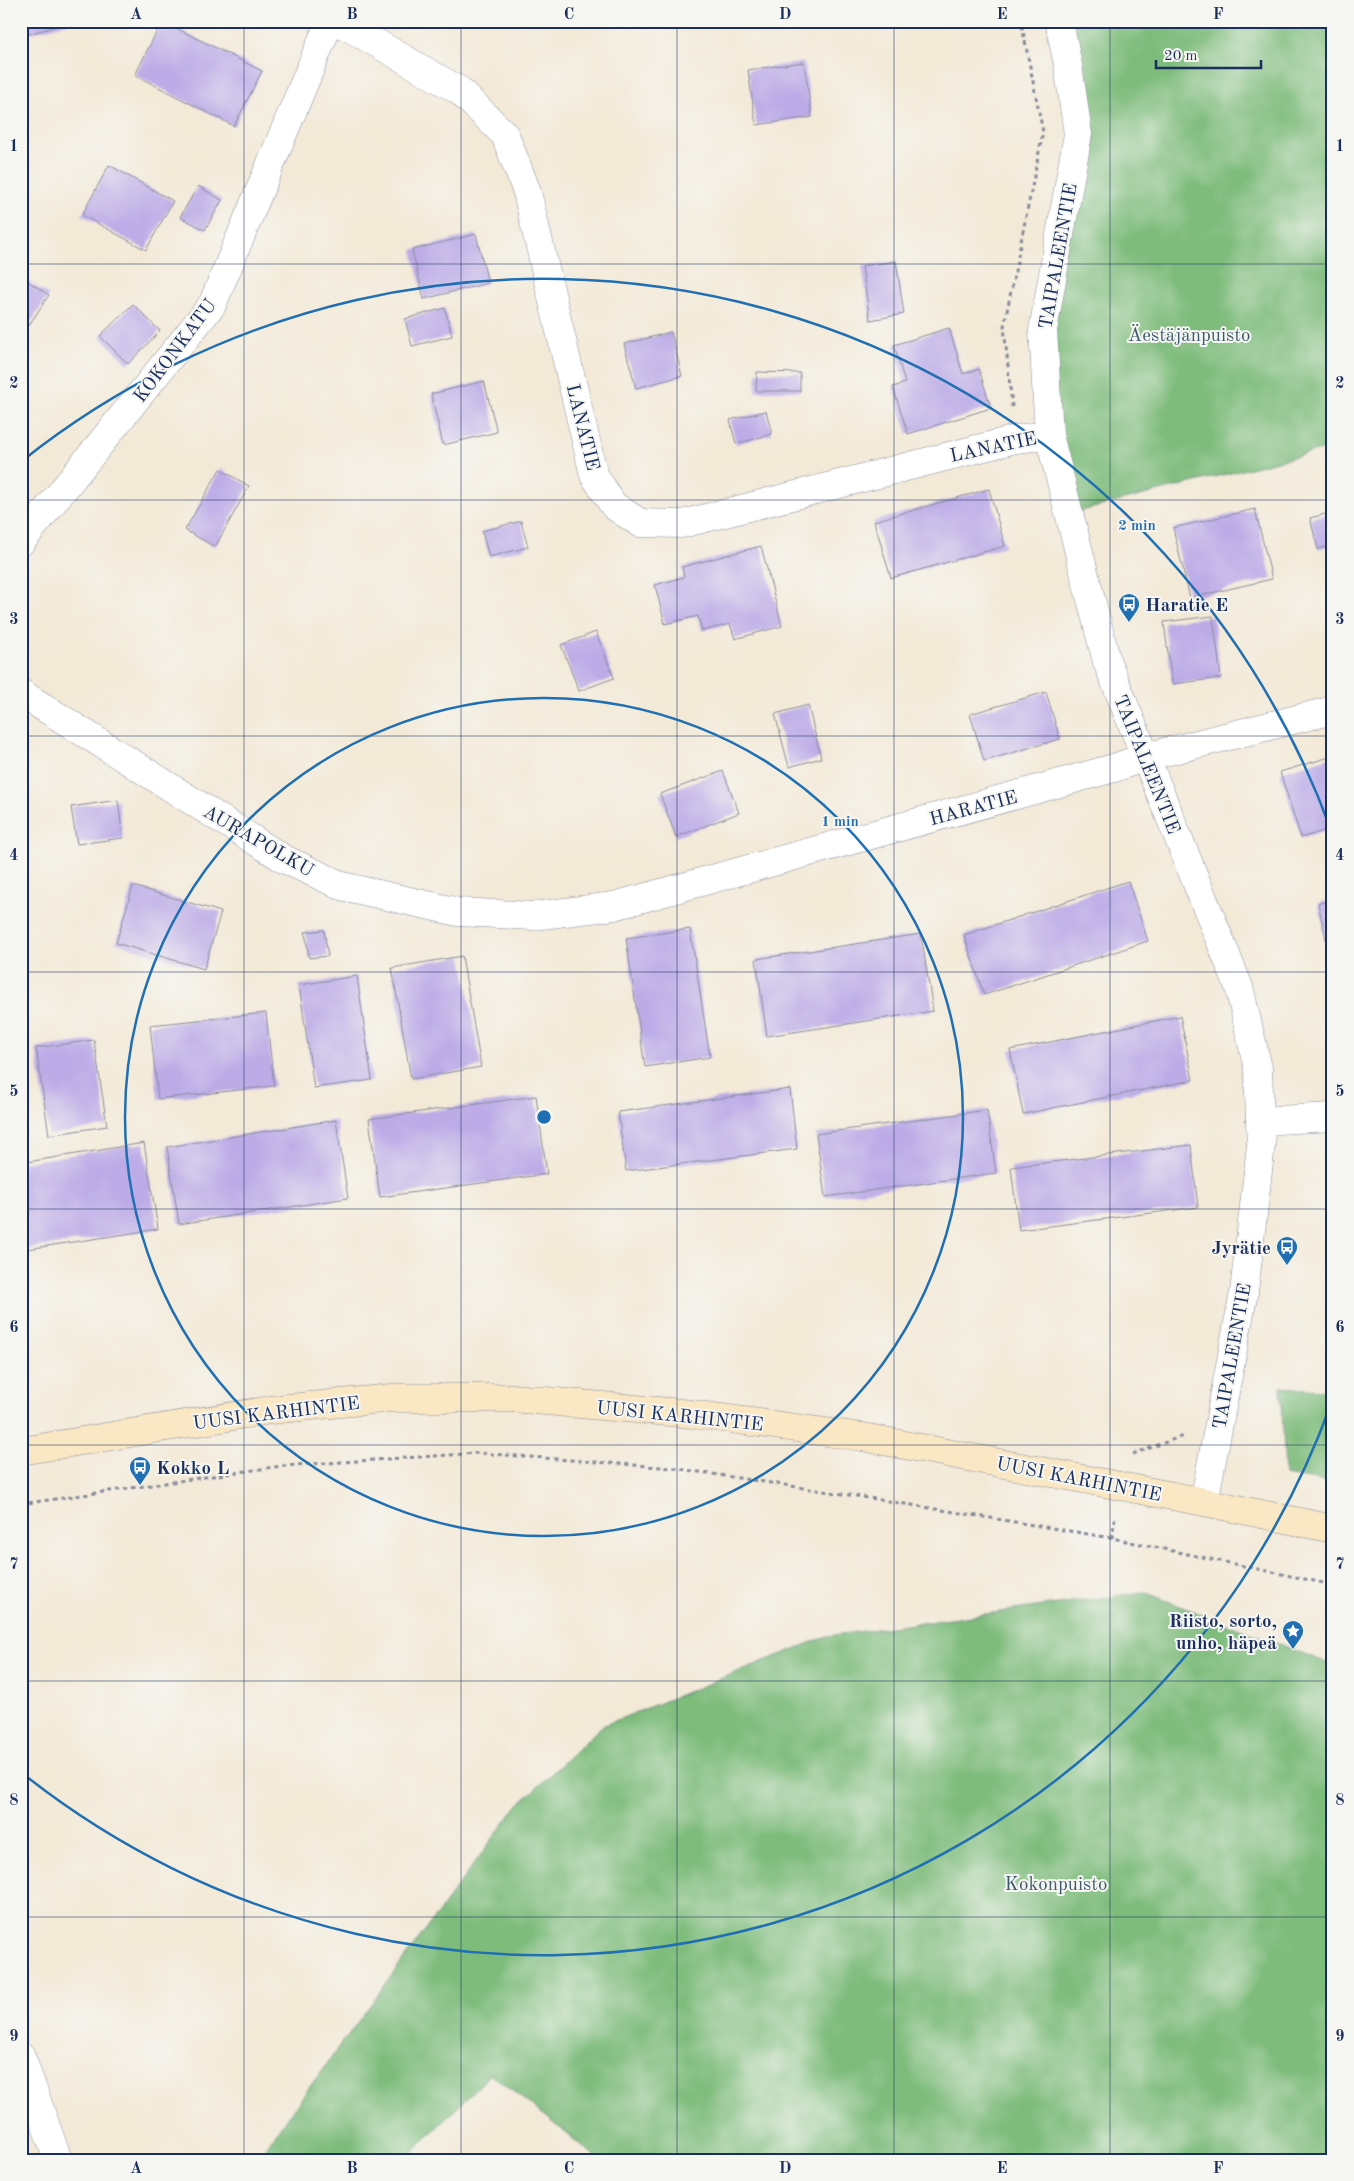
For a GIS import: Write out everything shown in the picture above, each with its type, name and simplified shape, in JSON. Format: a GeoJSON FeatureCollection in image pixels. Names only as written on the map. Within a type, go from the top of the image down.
{"type":"FeatureCollection","features":[{"type":"Feature","properties":{"kind":"street","name":"KOKONKATU"},"geometry":{"type":"LineString","coordinates":[[21,542],[212,305],[330,21]]}},
{"type":"Feature","properties":{"kind":"street","name":"LANATIE"},"geometry":{"type":"LineString","coordinates":[[338,21],[460,91],[505,135],[526,192],[594,475],[614,506],[640,523],[682,524],[1016,439],[1049,434]]}},
{"type":"Feature","properties":{"kind":"street","name":"TAIPALEENTIE"},"geometry":{"type":"LineString","coordinates":[[1059,21],[1068,65],[1078,134],[1042,330],[1049,434],[1106,662],[1240,987],[1258,1068],[1261,1145],[1244,1292],[1204,1502]]}},
{"type":"Feature","properties":{"kind":"street","name":"AURAPOLKU"},"geometry":{"type":"LineString","coordinates":[[21,693],[284,858],[342,886],[458,912],[533,916],[614,906]]}},
{"type":"Feature","properties":{"kind":"street","name":"HARATIE"},"geometry":{"type":"LineString","coordinates":[[614,906],[1114,768],[1145,757],[1333,710]]}},
{"type":"Feature","properties":{"kind":"street"},"geometry":{"type":"LineString","coordinates":[[1260,1121],[1333,1117]]}},
{"type":"Feature","properties":{"kind":"street","name":"UUSI KARHINTIE"},"geometry":{"type":"LineString","coordinates":[[21,1451],[270,1410],[392,1398],[512,1398],[692,1414],[863,1437],[1204,1502],[1333,1529]]}},
{"type":"Feature","properties":{"kind":"street"},"geometry":{"type":"LineString","coordinates":[[21,2056],[58,2160]]}},
{"type":"Feature","properties":{"kind":"path"},"geometry":{"type":"LineString","coordinates":[[21,1504],[281,1466],[480,1454],[673,1468],[869,1498],[1112,1538],[1333,1585]]}},
{"type":"Feature","properties":{"kind":"green space","name":"Äestäjänpuisto"},"geometry":{"type":"Polygon","coordinates":[[[1059,21],[1333,21],[1333,447],[1069,514],[1043,330],[1078,134],[1059,21]]]}},
{"type":"Feature","properties":{"kind":"green space"},"geometry":{"type":"Polygon","coordinates":[[[1281,1387],[1333,1391],[1333,1483],[1285,1475],[1281,1387]]]}},
{"type":"Feature","properties":{"kind":"green space","name":"Kokonpuisto"},"geometry":{"type":"Polygon","coordinates":[[[1144,1592],[1333,1665],[1333,2160],[600,2160],[491,2074],[404,2160],[256,2160],[516,1807],[602,1726],[827,1636],[1144,1592]]]}},
{"type":"Feature","properties":{"kind":"building"},"geometry":{"type":"Polygon","coordinates":[[[21,21],[72,21],[72,22],[21,36],[21,21]]]}},
{"type":"Feature","properties":{"kind":"building"},"geometry":{"type":"Polygon","coordinates":[[[162,21],[262,71],[234,126],[135,75],[162,21]]]}},
{"type":"Feature","properties":{"kind":"building"},"geometry":{"type":"Polygon","coordinates":[[[804,62],[812,117],[756,125],[748,70],[804,62]]]}},
{"type":"Feature","properties":{"kind":"building"},"geometry":{"type":"Polygon","coordinates":[[[109,165],[173,201],[146,250],[82,215],[109,165]]]}},
{"type":"Feature","properties":{"kind":"building"},"geometry":{"type":"Polygon","coordinates":[[[198,186],[222,200],[205,230],[180,217],[198,186]]]}},
{"type":"Feature","properties":{"kind":"building"},"geometry":{"type":"Polygon","coordinates":[[[476,234],[488,283],[424,299],[412,250],[476,234]]]}},
{"type":"Feature","properties":{"kind":"building"},"geometry":{"type":"Polygon","coordinates":[[[896,261],[904,314],[870,320],[862,266],[896,261]]]}},
{"type":"Feature","properties":{"kind":"building"},"geometry":{"type":"Polygon","coordinates":[[[26,280],[49,295],[25,331],[21,328],[21,288],[26,280]]]}},
{"type":"Feature","properties":{"kind":"building"},"geometry":{"type":"Polygon","coordinates":[[[133,304],[160,331],[128,364],[100,336],[133,304]]]}},
{"type":"Feature","properties":{"kind":"building"},"geometry":{"type":"Polygon","coordinates":[[[445,308],[452,336],[412,346],[405,319],[445,308]]]}},
{"type":"Feature","properties":{"kind":"building"},"geometry":{"type":"Polygon","coordinates":[[[949,328],[963,374],[979,369],[991,408],[908,434],[893,387],[905,383],[894,345],[949,328]]]}},
{"type":"Feature","properties":{"kind":"building"},"geometry":{"type":"Polygon","coordinates":[[[671,332],[682,376],[636,388],[624,344],[671,332]]]}},
{"type":"Feature","properties":{"kind":"building"},"geometry":{"type":"Polygon","coordinates":[[[757,372],[800,373],[800,391],[756,391],[757,372]]]}},
{"type":"Feature","properties":{"kind":"building"},"geometry":{"type":"Polygon","coordinates":[[[484,381],[497,432],[443,445],[431,394],[484,381]]]}},
{"type":"Feature","properties":{"kind":"building"},"geometry":{"type":"Polygon","coordinates":[[[766,411],[772,434],[736,444],[730,420],[766,411]]]}},
{"type":"Feature","properties":{"kind":"building"},"geometry":{"type":"Polygon","coordinates":[[[220,469],[249,486],[215,547],[185,530],[220,469]]]}},
{"type":"Feature","properties":{"kind":"building"},"geometry":{"type":"Polygon","coordinates":[[[989,489],[1005,546],[891,578],[874,521],[989,489]]]}},
{"type":"Feature","properties":{"kind":"building"},"geometry":{"type":"Polygon","coordinates":[[[1255,509],[1272,579],[1190,598],[1173,528],[1255,509]]]}},
{"type":"Feature","properties":{"kind":"building"},"geometry":{"type":"Polygon","coordinates":[[[1333,512],[1333,545],[1318,549],[1310,518],[1333,512]]]}},
{"type":"Feature","properties":{"kind":"building"},"geometry":{"type":"Polygon","coordinates":[[[521,521],[528,547],[489,557],[482,531],[521,521]]]}},
{"type":"Feature","properties":{"kind":"building"},"geometry":{"type":"Polygon","coordinates":[[[761,546],[782,626],[735,639],[730,624],[702,631],[698,616],[665,624],[655,585],[684,577],[682,567],[761,546]]]}},
{"type":"Feature","properties":{"kind":"building"},"geometry":{"type":"Polygon","coordinates":[[[1213,616],[1221,678],[1172,684],[1164,622],[1213,616]]]}},
{"type":"Feature","properties":{"kind":"building"},"geometry":{"type":"Polygon","coordinates":[[[596,632],[614,678],[579,691],[561,645],[596,632]]]}},
{"type":"Feature","properties":{"kind":"building"},"geometry":{"type":"Polygon","coordinates":[[[1046,692],[1060,739],[984,761],[970,714],[1046,692]]]}},
{"type":"Feature","properties":{"kind":"building"},"geometry":{"type":"Polygon","coordinates":[[[808,705],[821,758],[789,767],[775,714],[808,705]]]}},
{"type":"Feature","properties":{"kind":"building"},"geometry":{"type":"Polygon","coordinates":[[[1333,756],[1333,828],[1301,838],[1280,772],[1333,756]]]}},
{"type":"Feature","properties":{"kind":"building"},"geometry":{"type":"Polygon","coordinates":[[[723,771],[739,813],[676,837],[660,794],[723,771]]]}},
{"type":"Feature","properties":{"kind":"building"},"geometry":{"type":"Polygon","coordinates":[[[118,800],[123,838],[77,844],[71,807],[118,800]]]}},
{"type":"Feature","properties":{"kind":"building"},"geometry":{"type":"Polygon","coordinates":[[[1128,881],[1148,941],[984,995],[964,935],[1128,881]]]}},
{"type":"Feature","properties":{"kind":"building"},"geometry":{"type":"Polygon","coordinates":[[[133,886],[221,912],[204,969],[116,943],[133,886]]]}},
{"type":"Feature","properties":{"kind":"building"},"geometry":{"type":"Polygon","coordinates":[[[1333,900],[1333,967],[1332,967],[1318,903],[1333,900]]]}},
{"type":"Feature","properties":{"kind":"building"},"geometry":{"type":"Polygon","coordinates":[[[690,929],[710,1057],[645,1067],[626,938],[690,929]]]}},
{"type":"Feature","properties":{"kind":"building"},"geometry":{"type":"Polygon","coordinates":[[[324,930],[328,956],[309,958],[305,932],[324,930]]]}},
{"type":"Feature","properties":{"kind":"building"},"geometry":{"type":"Polygon","coordinates":[[[921,934],[933,1011],[767,1036],[756,959],[921,934]]]}},
{"type":"Feature","properties":{"kind":"building"},"geometry":{"type":"Polygon","coordinates":[[[462,956],[481,1067],[411,1079],[392,968],[462,956]]]}},
{"type":"Feature","properties":{"kind":"building"},"geometry":{"type":"Polygon","coordinates":[[[357,976],[372,1080],[314,1088],[299,985],[357,976]]]}},
{"type":"Feature","properties":{"kind":"building"},"geometry":{"type":"Polygon","coordinates":[[[266,1013],[274,1086],[158,1099],[150,1025],[266,1013]]]}},
{"type":"Feature","properties":{"kind":"building"},"geometry":{"type":"Polygon","coordinates":[[[1180,1016],[1193,1080],[1023,1114],[1010,1050],[1180,1016]]]}},
{"type":"Feature","properties":{"kind":"building"},"geometry":{"type":"Polygon","coordinates":[[[94,1040],[107,1126],[49,1135],[36,1048],[94,1040]]]}},
{"type":"Feature","properties":{"kind":"building"},"geometry":{"type":"Polygon","coordinates":[[[790,1089],[797,1149],[626,1171],[618,1112],[790,1089]]]}},
{"type":"Feature","properties":{"kind":"building"},"geometry":{"type":"Polygon","coordinates":[[[536,1096],[547,1174],[380,1197],[369,1119],[536,1096]]]}},
{"type":"Feature","properties":{"kind":"building"},"geometry":{"type":"Polygon","coordinates":[[[987,1110],[996,1173],[825,1197],[816,1134],[987,1110]]]}},
{"type":"Feature","properties":{"kind":"building"},"geometry":{"type":"Polygon","coordinates":[[[336,1120],[348,1198],[179,1224],[167,1147],[336,1120]]]}},
{"type":"Feature","properties":{"kind":"building"},"geometry":{"type":"Polygon","coordinates":[[[144,1143],[158,1229],[21,1250],[21,1163],[144,1143]]]}},
{"type":"Feature","properties":{"kind":"building"},"geometry":{"type":"Polygon","coordinates":[[[1191,1145],[1198,1207],[1019,1230],[1011,1167],[1191,1145]]]}},
{"type":"Feature","properties":{"kind":"place","name":"Haratie E"},"geometry":{"type":"Point","coordinates":[1129,623]}},
{"type":"Feature","properties":{"kind":"place","name":"Jyrätie"},"geometry":{"type":"Point","coordinates":[1287,1266]}},
{"type":"Feature","properties":{"kind":"place","name":"Kokko L"},"geometry":{"type":"Point","coordinates":[140,1486]}},
{"type":"Feature","properties":{"kind":"place","name":"Riisto, sorto, unho, häpeä"},"geometry":{"type":"Point","coordinates":[1293,1650]}}]}
